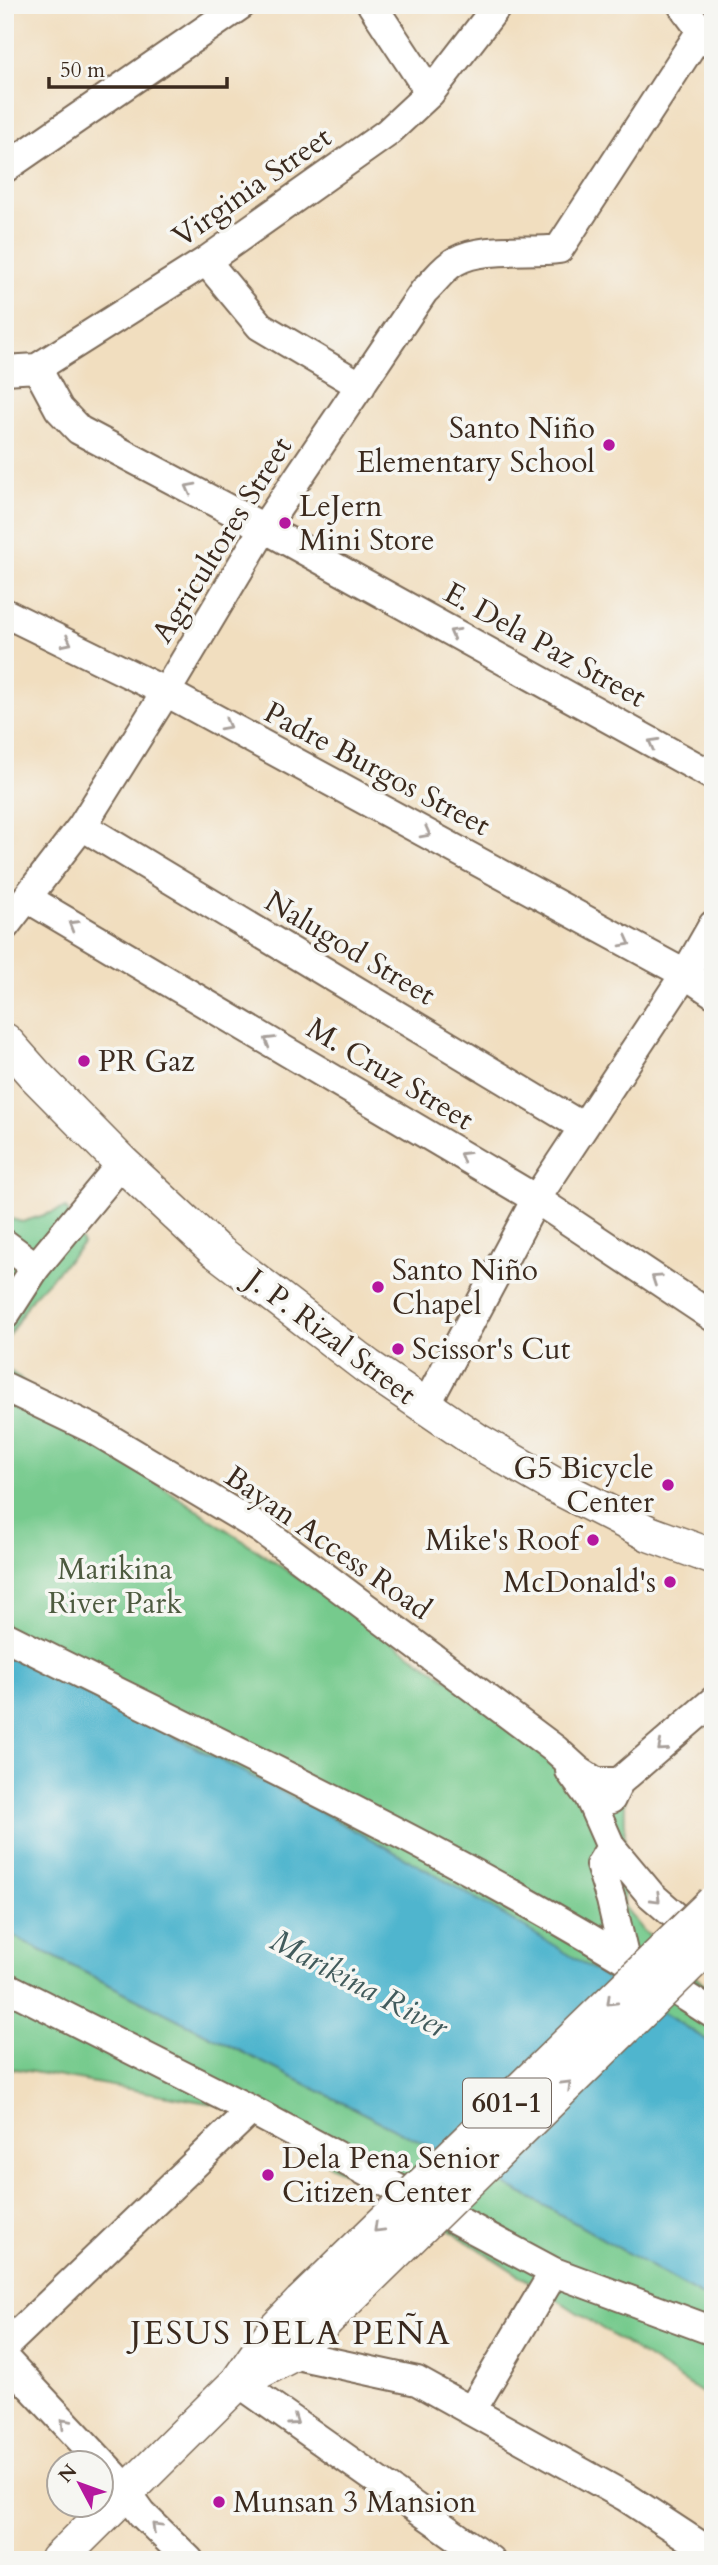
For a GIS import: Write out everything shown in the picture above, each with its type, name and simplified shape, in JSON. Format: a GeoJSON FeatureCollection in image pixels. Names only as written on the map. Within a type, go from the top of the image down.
{"type":"FeatureCollection","features":[{"type":"Feature","properties":{"kind":"main road","name":"J. P. Rizal Street"},"geometry":{"type":"LineString","coordinates":[[5,1041],[122,1163],[214,1249],[368,1367],[425,1407],[554,1485],[650,1534],[713,1557]]}},
{"type":"Feature","properties":{"kind":"main road","name":"601-1"},"geometry":{"type":"LineString","coordinates":[[238,2382],[292,2354],[313,2312],[713,1902]]}},
{"type":"Feature","properties":{"kind":"main road","name":"601-1"},"geometry":{"type":"LineString","coordinates":[[58,2560],[238,2382],[273,2332],[313,2312],[707,1941]]}},
{"type":"Feature","properties":{"kind":"street"},"geometry":{"type":"LineString","coordinates":[[5,168],[241,5]]}},
{"type":"Feature","properties":{"kind":"street"},"geometry":{"type":"LineString","coordinates":[[372,5],[430,93]]}},
{"type":"Feature","properties":{"kind":"street","name":"Virginia Street"},"geometry":{"type":"LineString","coordinates":[[5,370],[37,368],[206,261],[387,133],[430,93],[498,5]]}},
{"type":"Feature","properties":{"kind":"street"},"geometry":{"type":"LineString","coordinates":[[682,5],[707,39]]}},
{"type":"Feature","properties":{"kind":"street","name":"Agricultores Street"},"geometry":{"type":"LineString","coordinates":[[5,926],[82,826],[264,528],[424,292],[456,260],[491,251],[536,252],[559,248],[707,39]]}},
{"type":"Feature","properties":{"kind":"street"},"geometry":{"type":"LineString","coordinates":[[206,261],[260,326],[361,386]]}},
{"type":"Feature","properties":{"kind":"street","name":"E. Dela Paz Street"},"geometry":{"type":"LineString","coordinates":[[37,368],[59,409],[79,430],[264,528],[713,776]]}},
{"type":"Feature","properties":{"kind":"street","name":"Padre Burgos Street"},"geometry":{"type":"LineString","coordinates":[[5,613],[166,692],[685,974],[713,993]]}},
{"type":"Feature","properties":{"kind":"street","name":"Nalugod Street"},"geometry":{"type":"LineString","coordinates":[[82,826],[583,1127]]}},
{"type":"Feature","properties":{"kind":"street","name":"M. Cruz Street"},"geometry":{"type":"LineString","coordinates":[[27,898],[536,1199],[713,1317]]}},
{"type":"Feature","properties":{"kind":"street"},"geometry":{"type":"LineString","coordinates":[[425,1407],[536,1199],[685,974],[713,925]]}},
{"type":"Feature","properties":{"kind":"street"},"geometry":{"type":"LineString","coordinates":[[5,1315],[36,1267],[122,1163]]}},
{"type":"Feature","properties":{"kind":"street"},"geometry":{"type":"LineString","coordinates":[[5,1244],[36,1267]]}},
{"type":"Feature","properties":{"kind":"street","name":"Bayan Access Road"},"geometry":{"type":"LineString","coordinates":[[5,1387],[93,1429],[261,1529],[579,1771],[596,1782],[619,1782]]}},
{"type":"Feature","properties":{"kind":"street"},"geometry":{"type":"LineString","coordinates":[[5,1636],[426,1847],[624,1956],[713,2014]]}},
{"type":"Feature","properties":{"kind":"street"},"geometry":{"type":"LineString","coordinates":[[624,1956],[600,1865],[611,1847],[609,1813],[612,1797],[619,1782],[713,1701]]}},
{"type":"Feature","properties":{"kind":"street","name":"Bayan Access Road"},"geometry":{"type":"LineString","coordinates":[[562,1756],[571,1774],[589,1797],[611,1847],[651,1895],[707,1941]]}},
{"type":"Feature","properties":{"kind":"street"},"geometry":{"type":"LineString","coordinates":[[655,1976],[707,1941]]}},
{"type":"Feature","properties":{"kind":"street"},"geometry":{"type":"LineString","coordinates":[[5,1986],[251,2110],[554,2272],[713,2331]]}},
{"type":"Feature","properties":{"kind":"street"},"geometry":{"type":"LineString","coordinates":[[5,2346],[251,2110]]}},
{"type":"Feature","properties":{"kind":"street"},"geometry":{"type":"LineString","coordinates":[[472,2410],[554,2272]]}},
{"type":"Feature","properties":{"kind":"street"},"geometry":{"type":"LineString","coordinates":[[292,2354],[417,2381],[626,2497],[713,2553]]}},
{"type":"Feature","properties":{"kind":"street"},"geometry":{"type":"LineString","coordinates":[[5,2359],[114,2475],[142,2514],[189,2560]]}},
{"type":"Feature","properties":{"kind":"street"},"geometry":{"type":"LineString","coordinates":[[238,2382],[490,2560]]}},
{"type":"Feature","properties":{"kind":"green space"},"geometry":{"type":"Polygon","coordinates":[[[66,1208],[83,1244],[32,1298],[5,1342],[5,1217],[22,1222],[66,1208]]]}},
{"type":"Feature","properties":{"kind":"green space","name":"Marikina River Park"},"geometry":{"type":"Polygon","coordinates":[[[5,1367],[135,1468],[625,1799],[624,1906],[644,1931],[704,1984],[713,1985],[713,2044],[561,1950],[170,1733],[5,1655],[5,1367]]]}},
{"type":"Feature","properties":{"kind":"green space"},"geometry":{"type":"Polygon","coordinates":[[[5,1932],[533,2199],[713,2302],[713,2400],[446,2228],[219,2105],[16,2069],[5,2071],[5,1932]]]}},
{"type":"Feature","properties":{"kind":"water","name":"Marikina River"},"geometry":{"type":"Polygon","coordinates":[[[5,1655],[223,1761],[398,1854],[713,2044],[713,2302],[533,2199],[5,1932],[5,1655]]]}},
{"type":"Feature","properties":{"kind":"place","name":"Santo Niño Elementary School"},"geometry":{"type":"Point","coordinates":[609,445]}},
{"type":"Feature","properties":{"kind":"place","name":"LeJern Mini Store"},"geometry":{"type":"Point","coordinates":[285,523]}},
{"type":"Feature","properties":{"kind":"place","name":"PR Gaz"},"geometry":{"type":"Point","coordinates":[84,1061]}},
{"type":"Feature","properties":{"kind":"place","name":"Santo Niño Chapel"},"geometry":{"type":"Point","coordinates":[378,1287]}},
{"type":"Feature","properties":{"kind":"place","name":"Scissor's Cut"},"geometry":{"type":"Point","coordinates":[398,1349]}},
{"type":"Feature","properties":{"kind":"place","name":"G5 Bicycle Center"},"geometry":{"type":"Point","coordinates":[668,1485]}},
{"type":"Feature","properties":{"kind":"place","name":"Mike's Roof"},"geometry":{"type":"Point","coordinates":[593,1540]}},
{"type":"Feature","properties":{"kind":"place","name":"McDonald's"},"geometry":{"type":"Point","coordinates":[670,1582]}},
{"type":"Feature","properties":{"kind":"place","name":"Dela Pena Senior Citizen Center"},"geometry":{"type":"Point","coordinates":[268,2175]}},
{"type":"Feature","properties":{"kind":"place","name":"Munsan 3 Mansion"},"geometry":{"type":"Point","coordinates":[219,2502]}},
{"type":"Feature","properties":{"kind":"district","name":"JESUS DELA PEÑA"},"geometry":{"type":"Point","coordinates":[291,2333]}}]}
